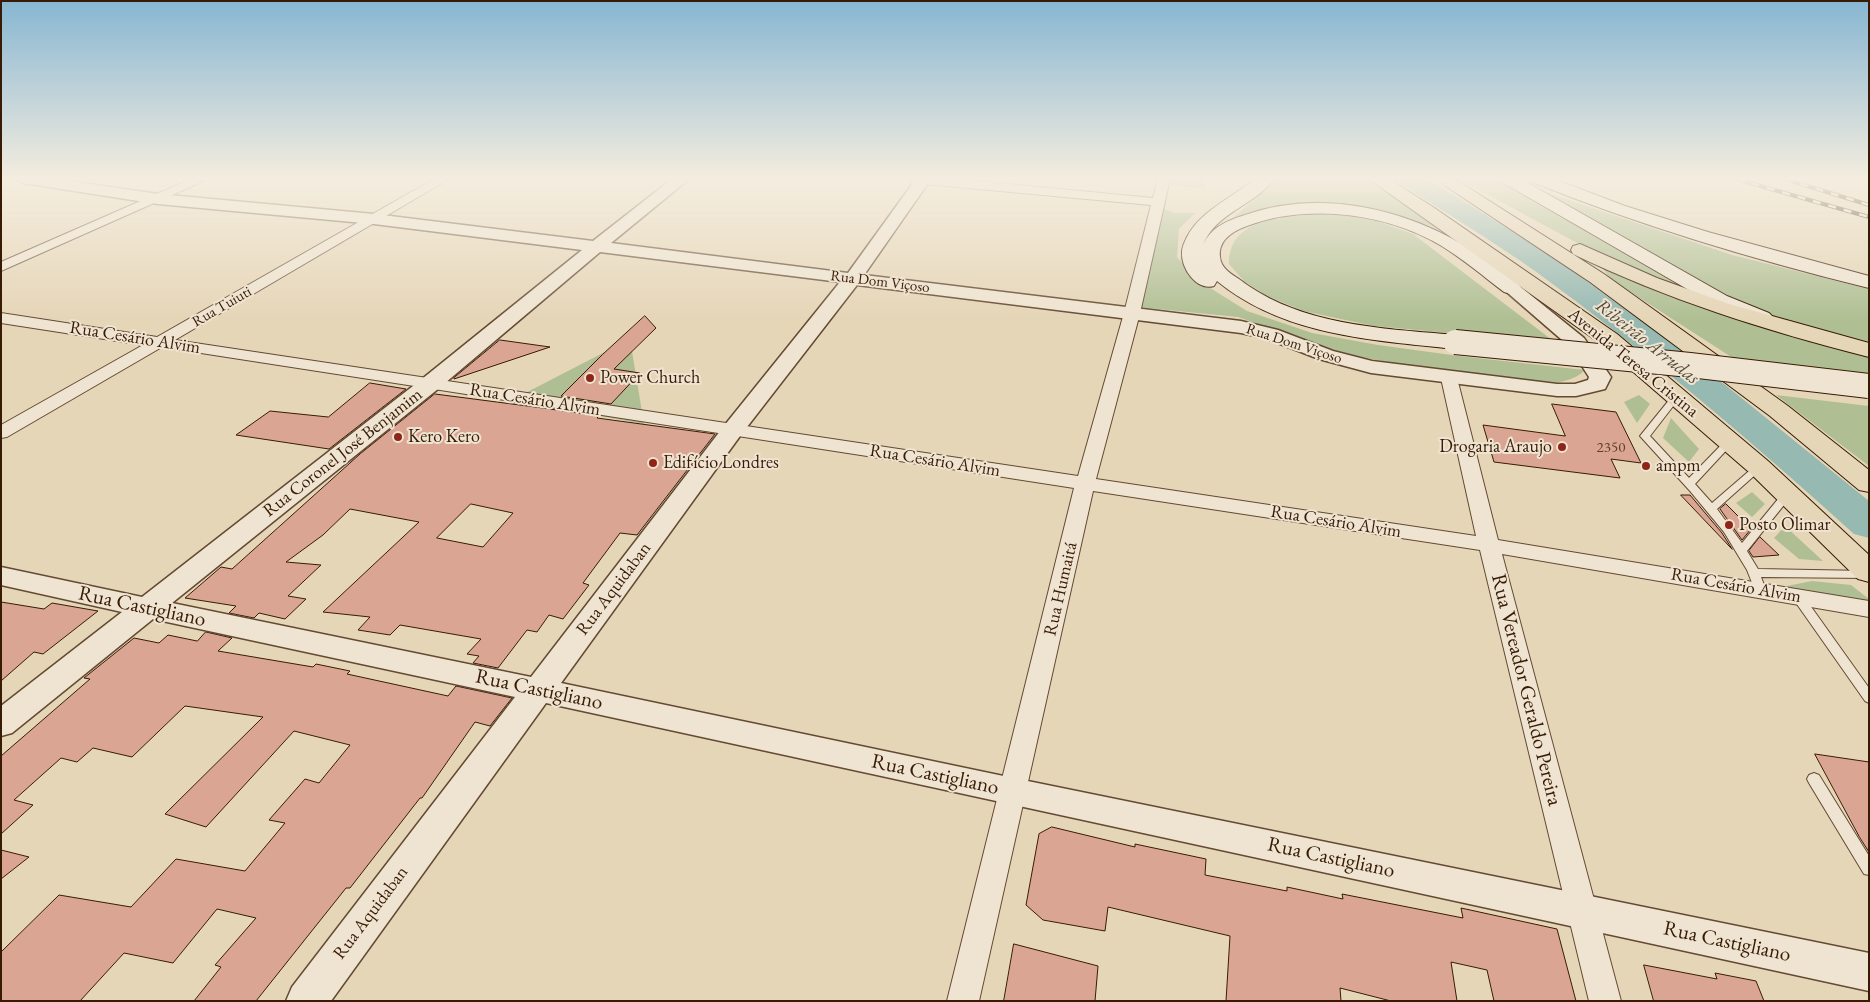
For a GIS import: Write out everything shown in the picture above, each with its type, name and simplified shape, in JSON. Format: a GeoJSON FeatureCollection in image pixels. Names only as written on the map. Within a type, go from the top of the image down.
{"type":"FeatureCollection","features":[{"type":"Feature","properties":{"kind":"highway","name":"Avenida Teresa Cristina"},"geometry":{"type":"LineString","coordinates":[[1448,226],[1609,339],[1678,396],[1759,468],[1869,573]]}},
{"type":"Feature","properties":{"kind":"highway"},"geometry":{"type":"LineString","coordinates":[[1516,226],[1597,278],[1779,411],[1869,484]]}},
{"type":"Feature","properties":{"kind":"highway"},"geometry":{"type":"LineString","coordinates":[[1534,226],[1612,266],[1688,298],[1796,331],[1869,350]]}},
{"type":"Feature","properties":{"kind":"highway"},"geometry":{"type":"LineString","coordinates":[[1511,288],[1609,339]]}},
{"type":"Feature","properties":{"kind":"main road"},"geometry":{"type":"LineString","coordinates":[[1205,226],[1197,233],[1191,249],[1193,264],[1203,279],[1218,292],[1240,306],[1265,318],[1330,338],[1367,344],[1456,348],[1690,365],[1869,386]]}},
{"type":"Feature","properties":{"kind":"main road"},"geometry":{"type":"LineString","coordinates":[[1232,226],[1223,230],[1213,242],[1209,256],[1214,267],[1239,289],[1269,307],[1308,321],[1456,348],[1869,398]]}},
{"type":"Feature","properties":{"kind":"main road"},"geometry":{"type":"LineString","coordinates":[[1409,226],[1438,236],[1511,288]]}},
{"type":"Feature","properties":{"kind":"main road"},"geometry":{"type":"LineString","coordinates":[[1590,226],[1720,300],[1796,331]]}},
{"type":"Feature","properties":{"kind":"main road"},"geometry":{"type":"LineString","coordinates":[[1671,226],[1748,250],[1869,282]]}},
{"type":"Feature","properties":{"kind":"street"},"geometry":{"type":"LineString","coordinates":[[1,267],[95,226]]}},
{"type":"Feature","properties":{"kind":"street","name":"Rua Tuiuti"},"geometry":{"type":"LineString","coordinates":[[1,434],[362,226]]}},
{"type":"Feature","properties":{"kind":"street","name":"Rua Dom Viçoso"},"geometry":{"type":"LineString","coordinates":[[428,226],[1242,326],[1271,334],[1347,362],[1449,378],[1557,390],[1576,390],[1597,384],[1600,377],[1577,342],[1511,288]]}},
{"type":"Feature","properties":{"kind":"street","name":"Rua Coronel José Benjamim"},"geometry":{"type":"LineString","coordinates":[[1,724],[430,384],[623,226]]}},
{"type":"Feature","properties":{"kind":"street","name":"Rua Aquidaban"},"geometry":{"type":"LineString","coordinates":[[306,1001],[732,431],[852,279],[889,226]]}},
{"type":"Feature","properties":{"kind":"street","name":"Rua Humaitá"},"geometry":{"type":"LineString","coordinates":[[963,1001],[1085,484],[1132,313],[1152,226]]}},
{"type":"Feature","properties":{"kind":"street","name":"Rua Cesário Alvim"},"geometry":{"type":"LineString","coordinates":[[1,318],[1489,545],[1758,581],[1798,597],[1869,609]]}},
{"type":"Feature","properties":{"kind":"street","name":"Rua Vereador Geraldo Pereira"},"geometry":{"type":"LineString","coordinates":[[1449,378],[1489,545],[1605,1001]]}},
{"type":"Feature","properties":{"kind":"street","name":"Rua Castigliano"},"geometry":{"type":"LineString","coordinates":[[1,576],[1869,972]]}},
{"type":"Feature","properties":{"kind":"lane"},"geometry":{"type":"LineString","coordinates":[[1678,396],[1645,436],[1711,509],[1742,551],[1758,581],[1869,573]]}},
{"type":"Feature","properties":{"kind":"lane"},"geometry":{"type":"LineString","coordinates":[[1689,484],[1729,442]]}},
{"type":"Feature","properties":{"kind":"lane"},"geometry":{"type":"LineString","coordinates":[[1711,509],[1759,468]]}},
{"type":"Feature","properties":{"kind":"lane"},"geometry":{"type":"LineString","coordinates":[[1742,551],[1787,495]]}},
{"type":"Feature","properties":{"kind":"lane"},"geometry":{"type":"LineString","coordinates":[[1798,597],[1869,698]]}},
{"type":"Feature","properties":{"kind":"lane"},"geometry":{"type":"LineString","coordinates":[[1814,779],[1869,869]]}},
{"type":"Feature","properties":{"kind":"green space"},"geometry":{"type":"Polygon","coordinates":[[[1157,226],[1182,226],[1179,229],[1177,257],[1199,281],[1247,311],[1312,333],[1378,345],[1585,370],[1573,378],[1549,384],[1434,370],[1344,354],[1238,317],[1138,307],[1157,226]]]}},
{"type":"Feature","properties":{"kind":"green space"},"geometry":{"type":"Polygon","coordinates":[[[1254,226],[1390,226],[1413,234],[1556,343],[1374,326],[1303,311],[1265,295],[1244,281],[1229,264],[1231,249],[1237,238],[1254,226]]]}},
{"type":"Feature","properties":{"kind":"green space"},"geometry":{"type":"Polygon","coordinates":[[[1429,226],[1438,226],[1444,230],[1429,226]]]}},
{"type":"Feature","properties":{"kind":"green space"},"geometry":{"type":"Polygon","coordinates":[[[1545,226],[1576,226],[1699,297],[1616,264],[1545,226]]]}},
{"type":"Feature","properties":{"kind":"green space"},"geometry":{"type":"Polygon","coordinates":[[[1600,226],[1645,226],[1732,255],[1869,289],[1869,342],[1803,327],[1727,299],[1600,226]]]}},
{"type":"Feature","properties":{"kind":"green space"},"geometry":{"type":"Polygon","coordinates":[[[1601,267],[1673,298],[1798,336],[1869,354],[1869,379],[1739,362],[1612,280],[1601,267]]]}},
{"type":"Feature","properties":{"kind":"green space"},"geometry":{"type":"Polygon","coordinates":[[[630,339],[644,424],[573,411],[504,404],[630,339]]]}},
{"type":"Feature","properties":{"kind":"green space"},"geometry":{"type":"Polygon","coordinates":[[[1639,395],[1650,404],[1637,423],[1624,402],[1639,395]]]}},
{"type":"Feature","properties":{"kind":"green space"},"geometry":{"type":"Polygon","coordinates":[[[1776,395],[1869,406],[1869,466],[1776,395]]]}},
{"type":"Feature","properties":{"kind":"green space"},"geometry":{"type":"Polygon","coordinates":[[[1671,418],[1699,449],[1689,462],[1663,438],[1671,418]]]}},
{"type":"Feature","properties":{"kind":"green space"},"geometry":{"type":"Polygon","coordinates":[[[1752,492],[1765,504],[1752,517],[1736,503],[1752,492]]]}},
{"type":"Feature","properties":{"kind":"green space"},"geometry":{"type":"Polygon","coordinates":[[[1785,526],[1823,561],[1799,559],[1774,538],[1785,526]]]}},
{"type":"Feature","properties":{"kind":"green space"},"geometry":{"type":"Polygon","coordinates":[[[1812,581],[1851,585],[1869,601],[1782,587],[1812,581]]]}},
{"type":"Feature","properties":{"kind":"building"},"geometry":{"type":"Polygon","coordinates":[[[645,316],[656,328],[614,369],[640,373],[611,404],[561,396],[602,355],[645,316]]]}},
{"type":"Feature","properties":{"kind":"building"},"geometry":{"type":"Polygon","coordinates":[[[500,340],[550,347],[454,379],[454,378],[500,340]]]}},
{"type":"Feature","properties":{"kind":"building"},"geometry":{"type":"Polygon","coordinates":[[[370,383],[406,389],[329,449],[236,435],[270,411],[328,417],[370,383]]]}},
{"type":"Feature","properties":{"kind":"building"},"geometry":{"type":"Polygon","coordinates":[[[435,394],[715,434],[637,535],[620,533],[583,583],[589,585],[563,619],[549,615],[537,632],[527,630],[498,668],[473,663],[479,656],[467,654],[481,639],[400,625],[390,635],[358,630],[370,617],[323,612],[419,522],[350,509],[323,535],[286,562],[321,565],[288,596],[306,599],[285,619],[259,613],[254,618],[229,613],[236,606],[185,598],[221,567],[232,569],[360,454],[435,394]],[[471,504],[437,538],[483,547],[513,513],[471,504]]]}},
{"type":"Feature","properties":{"kind":"building","name":"Drogaria Araujo"},"geometry":{"type":"Polygon","coordinates":[[[1552,404],[1616,412],[1641,463],[1611,459],[1620,478],[1494,462],[1483,425],[1565,436],[1552,404]]]}},
{"type":"Feature","properties":{"kind":"building"},"geometry":{"type":"Polygon","coordinates":[[[1681,495],[1690,495],[1722,533],[1732,549],[1681,495]]]}},
{"type":"Feature","properties":{"kind":"building"},"geometry":{"type":"Polygon","coordinates":[[[1726,504],[1751,529],[1742,540],[1720,509],[1726,504]]]}},
{"type":"Feature","properties":{"kind":"building"},"geometry":{"type":"Polygon","coordinates":[[[1760,537],[1779,555],[1753,557],[1749,551],[1760,537]]]}},
{"type":"Feature","properties":{"kind":"building"},"geometry":{"type":"Polygon","coordinates":[[[1,602],[44,609],[52,603],[98,611],[43,654],[34,652],[1,681],[1,602]]]}},
{"type":"Feature","properties":{"kind":"building"},"geometry":{"type":"Polygon","coordinates":[[[206,632],[232,638],[218,651],[313,667],[316,664],[350,671],[347,674],[448,696],[456,686],[512,698],[490,726],[475,722],[422,798],[420,798],[350,888],[346,888],[256,1001],[194,1001],[221,967],[215,965],[256,918],[217,909],[173,963],[124,953],[80,1001],[1,1001],[1,952],[59,895],[131,907],[176,859],[245,871],[285,823],[269,820],[305,779],[319,783],[350,745],[294,731],[206,827],[165,814],[263,717],[185,706],[132,757],[93,748],[77,762],[61,758],[14,800],[33,805],[1,834],[1,756],[90,679],[84,678],[134,638],[159,643],[168,635],[197,641],[206,632]]]}},
{"type":"Feature","properties":{"kind":"building"},"geometry":{"type":"Polygon","coordinates":[[[1815,754],[1869,762],[1869,852],[1860,838],[1815,754]]]}},
{"type":"Feature","properties":{"kind":"building"},"geometry":{"type":"Polygon","coordinates":[[[1052,827],[1135,847],[1135,844],[1206,859],[1205,875],[1287,891],[1287,887],[1343,899],[1342,894],[1463,918],[1461,908],[1557,929],[1576,1001],[1494,1001],[1487,970],[1451,962],[1457,1001],[1391,1001],[1340,988],[1341,1001],[1226,1001],[1230,936],[1108,907],[1105,931],[1043,920],[1026,905],[1039,834],[1052,827]]]}},
{"type":"Feature","properties":{"kind":"building"},"geometry":{"type":"Polygon","coordinates":[[[1,850],[29,857],[1,879],[1,850]]]}},
{"type":"Feature","properties":{"kind":"building"},"geometry":{"type":"Polygon","coordinates":[[[1014,944],[1098,966],[1095,1001],[1004,1001],[1014,944]]]}},
{"type":"Feature","properties":{"kind":"building"},"geometry":{"type":"Polygon","coordinates":[[[1644,965],[1717,979],[1715,973],[1756,981],[1764,1001],[1654,1001],[1644,965]]]}},
{"type":"Feature","properties":{"kind":"waterway","name":"Ribeirão Arrudas"},"geometry":{"type":"LineString","coordinates":[[1485,226],[1586,294],[1670,357],[1751,423],[1869,524]]}},
{"type":"Feature","properties":{"kind":"place","name":"Power Church"},"geometry":{"type":"Point","coordinates":[590,378]}},
{"type":"Feature","properties":{"kind":"place","name":"Kero Kero"},"geometry":{"type":"Point","coordinates":[398,437]}},
{"type":"Feature","properties":{"kind":"place","name":"Drogaria Araujo"},"geometry":{"type":"Point","coordinates":[1562,447]}},
{"type":"Feature","properties":{"kind":"place","name":"Edifício Londres"},"geometry":{"type":"Point","coordinates":[653,463]}},
{"type":"Feature","properties":{"kind":"place","name":"ampm"},"geometry":{"type":"Point","coordinates":[1646,466]}},
{"type":"Feature","properties":{"kind":"place","name":"Posto Olimar"},"geometry":{"type":"Point","coordinates":[1729,525]}}]}
